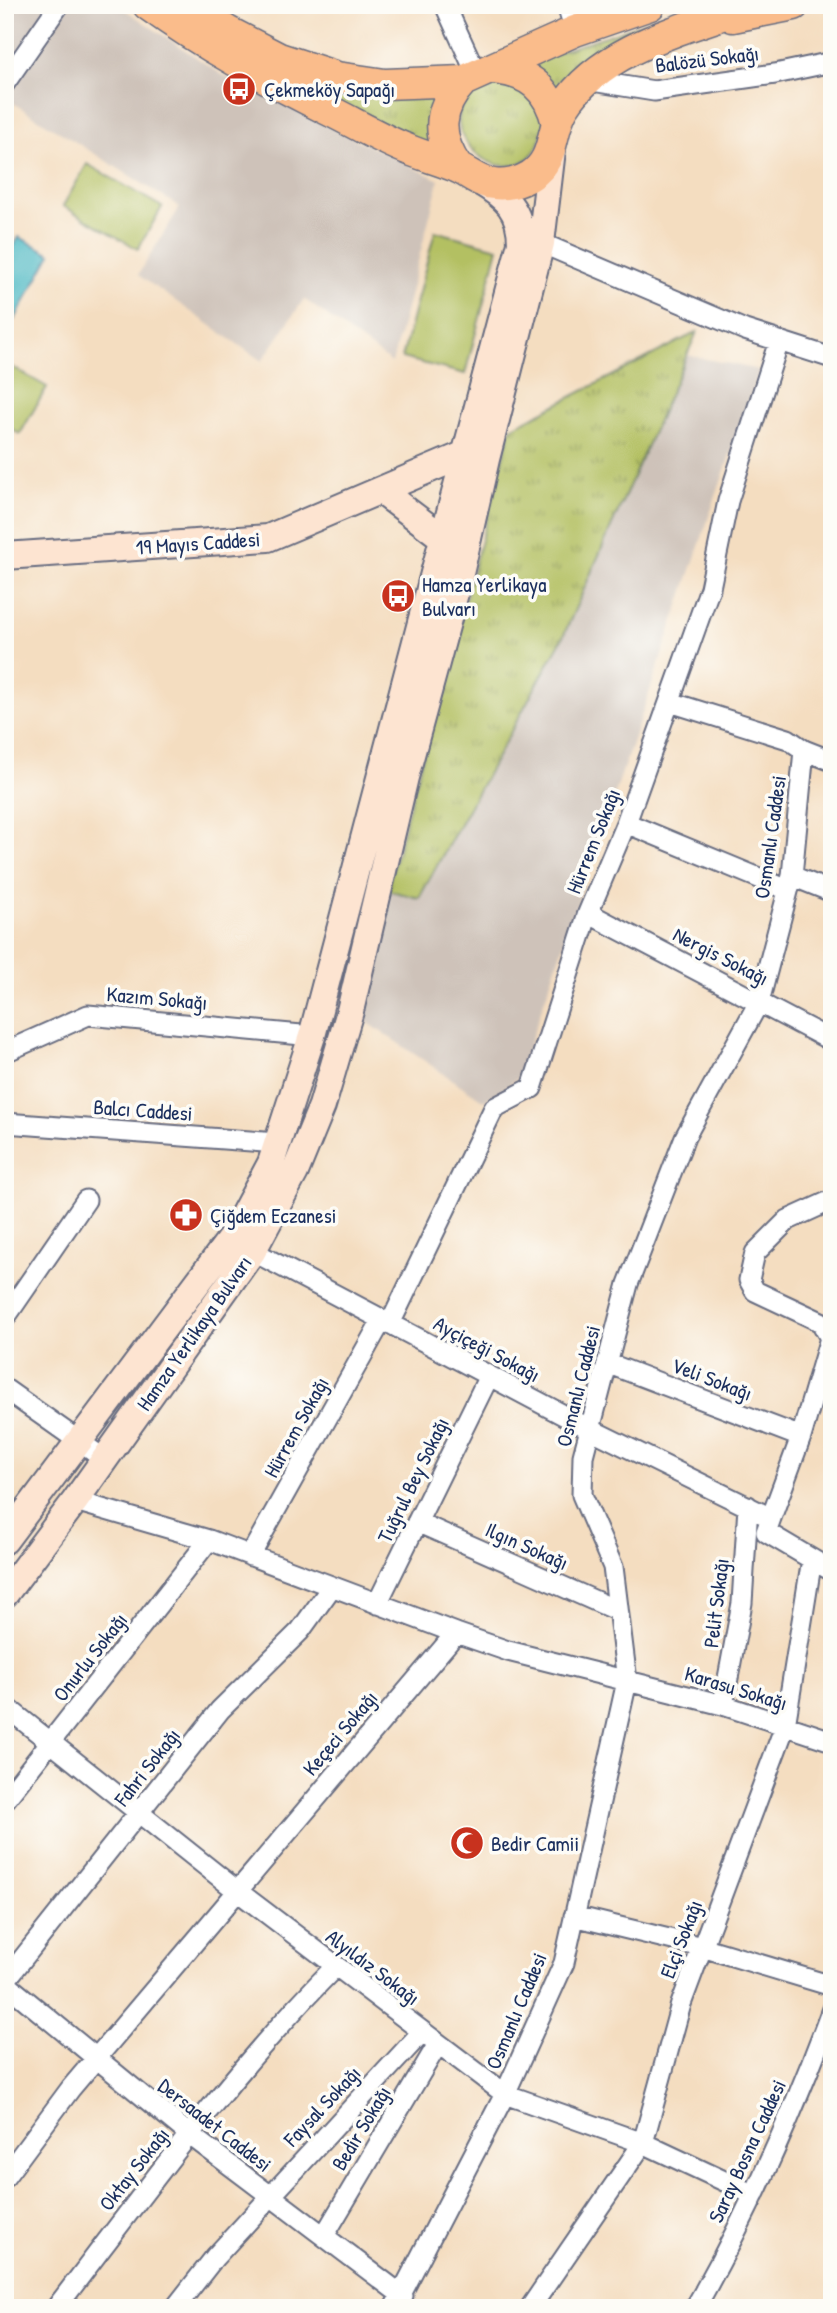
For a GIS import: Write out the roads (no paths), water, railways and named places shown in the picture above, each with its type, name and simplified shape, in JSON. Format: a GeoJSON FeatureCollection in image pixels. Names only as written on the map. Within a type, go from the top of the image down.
{"type":"FeatureCollection","features":[{"type":"Feature","properties":{"kind":"main road"},"geometry":{"type":"LineString","coordinates":[[148,5],[192,37],[256,73],[405,149],[496,185],[522,180],[543,165],[563,109],[586,80],[616,59],[702,22],[751,5]]}},
{"type":"Feature","properties":{"kind":"main road"},"geometry":{"type":"LineString","coordinates":[[469,175],[447,152],[441,134],[442,114],[450,96],[477,75],[571,18],[650,5]]}},
{"type":"Feature","properties":{"kind":"main road"},"geometry":{"type":"LineString","coordinates":[[702,22],[794,5]]}},
{"type":"Feature","properties":{"kind":"main road"},"geometry":{"type":"LineString","coordinates":[[194,7],[279,58],[337,77],[385,84],[510,70],[536,83],[553,105],[554,137]]}},
{"type":"Feature","properties":{"kind":"main road","name":"Hamza Yerlikaya Bulvarı"},"geometry":{"type":"LineString","coordinates":[[5,1540],[80,1440],[241,1245],[295,1172],[334,1070],[541,243],[554,137]]}},
{"type":"Feature","properties":{"kind":"main road","name":"Hamza Yerlikaya Bulvarı"},"geometry":{"type":"LineString","coordinates":[[5,1594],[104,1459],[241,1245],[278,1143],[312,1036],[521,243],[521,226],[515,210],[503,195],[469,175]]}},
{"type":"Feature","properties":{"kind":"main road","name":"19 Mayıs Caddesi"},"geometry":{"type":"LineString","coordinates":[[5,556],[268,538],[463,455]]}},
{"type":"Feature","properties":{"kind":"main road"},"geometry":{"type":"LineString","coordinates":[[381,491],[443,538]]}},
{"type":"Feature","properties":{"kind":"street"},"geometry":{"type":"LineString","coordinates":[[5,83],[59,5]]}},
{"type":"Feature","properties":{"kind":"street"},"geometry":{"type":"LineString","coordinates":[[445,5],[477,75]]}},
{"type":"Feature","properties":{"kind":"street","name":"Balözü Sokağı"},"geometry":{"type":"LineString","coordinates":[[586,80],[654,91],[775,74],[832,62]]}},
{"type":"Feature","properties":{"kind":"street"},"geometry":{"type":"LineString","coordinates":[[541,243],[716,318],[832,358]]}},
{"type":"Feature","properties":{"kind":"street","name":"Hürrem Sokağı"},"geometry":{"type":"LineString","coordinates":[[250,1556],[386,1322],[494,1108],[531,1088],[588,914],[626,823],[710,588],[728,501],[779,341]]}},
{"type":"Feature","properties":{"kind":"street"},"geometry":{"type":"LineString","coordinates":[[670,702],[788,739],[804,750],[832,761]]}},
{"type":"Feature","properties":{"kind":"street","name":"Osmanlı Caddesi"},"geometry":{"type":"LineString","coordinates":[[398,2302],[505,2094],[564,1963],[627,1681],[613,1567],[582,1495],[583,1456],[628,1284],[685,1137],[759,1002],[790,883],[804,750]]}},
{"type":"Feature","properties":{"kind":"street"},"geometry":{"type":"LineString","coordinates":[[626,823],[790,883],[832,892]]}},
{"type":"Feature","properties":{"kind":"street","name":"Nergis Sokağı"},"geometry":{"type":"LineString","coordinates":[[588,914],[832,1041]]}},
{"type":"Feature","properties":{"kind":"street","name":"Kazım Sokağı"},"geometry":{"type":"LineString","coordinates":[[5,1052],[88,1015],[312,1036]]}},
{"type":"Feature","properties":{"kind":"street","name":"Balcı Caddesi"},"geometry":{"type":"LineString","coordinates":[[5,1123],[278,1143]]}},
{"type":"Feature","properties":{"kind":"street"},"geometry":{"type":"LineString","coordinates":[[5,1318],[86,1200]]}},
{"type":"Feature","properties":{"kind":"street"},"geometry":{"type":"LineString","coordinates":[[832,1200],[788,1220],[755,1253],[749,1280],[755,1291],[821,1321],[830,1338],[801,1437],[766,1532],[832,1571]]}},
{"type":"Feature","properties":{"kind":"street","name":"Ayçiçeği Sokağı"},"geometry":{"type":"LineString","coordinates":[[241,1245],[590,1429],[771,1518]]}},
{"type":"Feature","properties":{"kind":"street","name":"Veli Sokağı"},"geometry":{"type":"LineString","coordinates":[[607,1363],[801,1437]]}},
{"type":"Feature","properties":{"kind":"street","name":"Tuğrul Bey Sokağı"},"geometry":{"type":"LineString","coordinates":[[377,1604],[489,1376]]}},
{"type":"Feature","properties":{"kind":"street"},"geometry":{"type":"LineString","coordinates":[[5,1389],[104,1459]]}},
{"type":"Feature","properties":{"kind":"street"},"geometry":{"type":"LineString","coordinates":[[75,1501],[209,1540],[456,1633]]}},
{"type":"Feature","properties":{"kind":"street","name":"Pelit Sokağı"},"geometry":{"type":"LineString","coordinates":[[723,1705],[743,1603],[748,1506]]}},
{"type":"Feature","properties":{"kind":"street","name":"Ilgın Sokağı"},"geometry":{"type":"LineString","coordinates":[[417,1522],[618,1611]]}},
{"type":"Feature","properties":{"kind":"street","name":"Onurlu Sokağı"},"geometry":{"type":"LineString","coordinates":[[5,1800],[209,1540]]}},
{"type":"Feature","properties":{"kind":"street","name":"Elçi Sokağı"},"geometry":{"type":"LineString","coordinates":[[530,2308],[643,2143],[681,2004],[785,1726],[812,1559]]}},
{"type":"Feature","properties":{"kind":"street","name":"Fahri Sokağı"},"geometry":{"type":"LineString","coordinates":[[5,1982],[220,1710],[300,1631],[331,1588]]}},
{"type":"Feature","properties":{"kind":"street","name":"Karasu Sokağı"},"geometry":{"type":"LineString","coordinates":[[456,1633],[508,1651],[723,1705],[832,1741]]}},
{"type":"Feature","properties":{"kind":"street","name":"Keçeci Sokağı"},"geometry":{"type":"LineString","coordinates":[[5,2176],[95,2059],[456,1633]]}},
{"type":"Feature","properties":{"kind":"street","name":"Alyıldız Sokağı"},"geometry":{"type":"LineString","coordinates":[[5,1706],[236,1891],[505,2094],[643,2143],[754,2195]]}},
{"type":"Feature","properties":{"kind":"street"},"geometry":{"type":"LineString","coordinates":[[574,1916],[702,1947],[832,1986]]}},
{"type":"Feature","properties":{"kind":"street","name":"Oktay Sokağı"},"geometry":{"type":"LineString","coordinates":[[55,2308],[190,2135],[303,1999],[335,1967]]}},
{"type":"Feature","properties":{"kind":"street","name":"Dersaadet Caddesi"},"geometry":{"type":"LineString","coordinates":[[5,1982],[190,2135],[324,2236],[398,2302]]}},
{"type":"Feature","properties":{"kind":"street","name":"Saray Bosna Caddesi"},"geometry":{"type":"LineString","coordinates":[[695,2308],[754,2195],[812,2063],[832,2009]]}},
{"type":"Feature","properties":{"kind":"street","name":"Faysal Sokağı"},"geometry":{"type":"LineString","coordinates":[[175,2308],[215,2257],[271,2196],[430,2038]]}},
{"type":"Feature","properties":{"kind":"street","name":"Bedir Sokağı"},"geometry":{"type":"LineString","coordinates":[[324,2236],[430,2038]]}},
{"type":"Feature","properties":{"kind":"water"},"geometry":{"type":"Polygon","coordinates":[[[19,237],[51,254],[15,319],[5,313],[5,261],[19,237]]]}},
{"type":"Feature","properties":{"kind":"place","name":"Çekmeköy Sapağı"},"geometry":{"type":"Point","coordinates":[239,89]}},
{"type":"Feature","properties":{"kind":"place","name":"Hamza Yerlikaya Bulvarı"},"geometry":{"type":"Point","coordinates":[398,596]}},
{"type":"Feature","properties":{"kind":"place","name":"Çiğdem Eczanesi"},"geometry":{"type":"Point","coordinates":[186,1215]}},
{"type":"Feature","properties":{"kind":"place","name":"Bedir Camii"},"geometry":{"type":"Point","coordinates":[467,1843]}}]}
